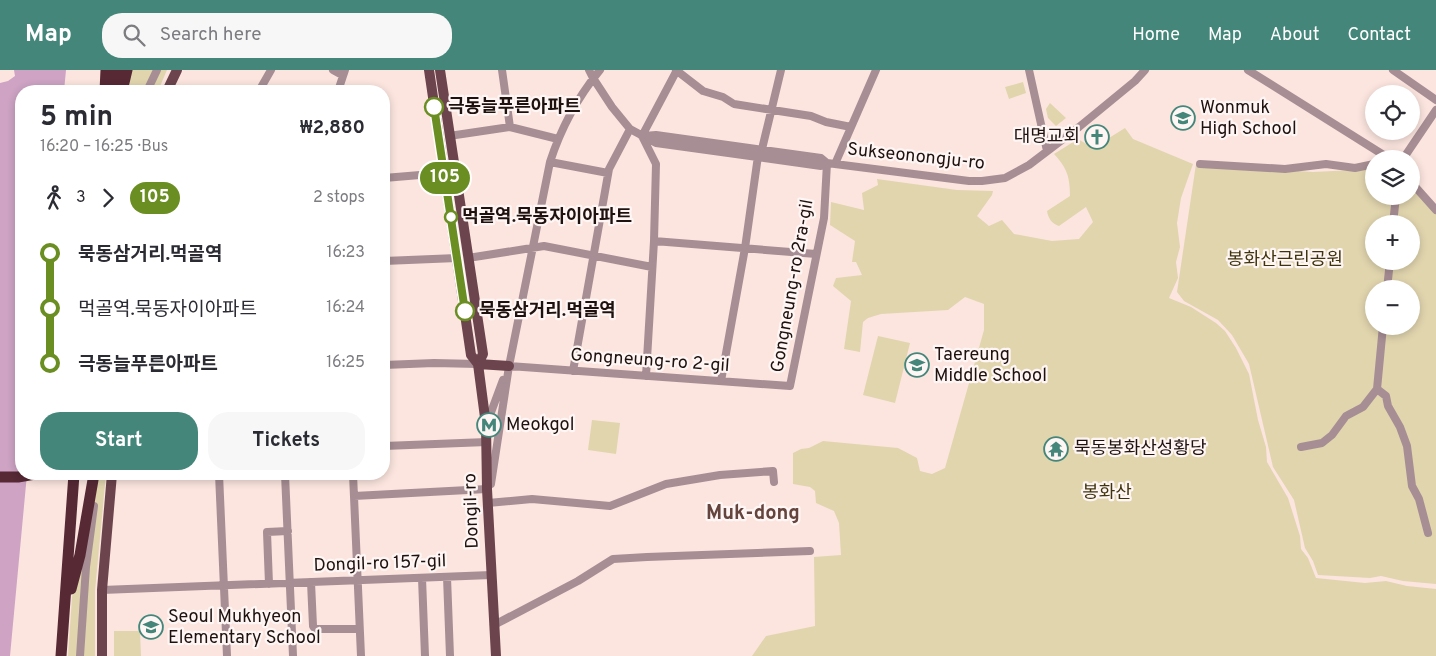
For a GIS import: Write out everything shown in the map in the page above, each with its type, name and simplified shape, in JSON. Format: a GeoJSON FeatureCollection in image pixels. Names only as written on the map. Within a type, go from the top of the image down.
{"type":"FeatureCollection","features":[{"type":"Feature","properties":{"kind":"highway"},"geometry":{"type":"LineString","coordinates":[[105,85],[106,70]]}},
{"type":"Feature","properties":{"kind":"highway"},"geometry":{"type":"LineString","coordinates":[[116,85],[117,70]]}},
{"type":"Feature","properties":{"kind":"highway"},"geometry":{"type":"LineString","coordinates":[[123,85],[127,70]]}},
{"type":"Feature","properties":{"kind":"highway"},"geometry":{"type":"LineString","coordinates":[[0,476],[15,477]]}},
{"type":"Feature","properties":{"kind":"highway"},"geometry":{"type":"LineString","coordinates":[[61,656],[74,480]]}},
{"type":"Feature","properties":{"kind":"highway"},"geometry":{"type":"LineString","coordinates":[[64,617],[80,555],[93,480]]}},
{"type":"Feature","properties":{"kind":"main road"},"geometry":{"type":"LineString","coordinates":[[170,85],[177,70]]}},
{"type":"Feature","properties":{"kind":"main road","name":"Dongil-ro"},"geometry":{"type":"LineString","coordinates":[[429,70],[437,125],[468,258],[480,333],[482,354],[478,364],[486,425],[487,489],[496,656]]}},
{"type":"Feature","properties":{"kind":"main road","name":"Dongil-ro"},"geometry":{"type":"LineString","coordinates":[[440,70],[450,136],[447,167],[457,258],[471,355],[478,364]]}},
{"type":"Feature","properties":{"kind":"main road"},"geometry":{"type":"LineString","coordinates":[[437,125],[441,134],[444,134],[448,124]]}},
{"type":"Feature","properties":{"kind":"main road"},"geometry":{"type":"LineString","coordinates":[[468,335],[473,342],[476,341],[480,333]]}},
{"type":"Feature","properties":{"kind":"main road"},"geometry":{"type":"LineString","coordinates":[[478,364],[509,366]]}},
{"type":"Feature","properties":{"kind":"main road"},"geometry":{"type":"LineString","coordinates":[[102,656],[102,590],[111,480]]}},
{"type":"Feature","properties":{"kind":"street"},"geometry":{"type":"LineString","coordinates":[[150,85],[157,70]]}},
{"type":"Feature","properties":{"kind":"street"},"geometry":{"type":"LineString","coordinates":[[262,85],[271,70]]}},
{"type":"Feature","properties":{"kind":"street"},"geometry":{"type":"LineString","coordinates":[[333,70],[343,73]]}},
{"type":"Feature","properties":{"kind":"street"},"geometry":{"type":"LineString","coordinates":[[502,70],[510,127]]}},
{"type":"Feature","properties":{"kind":"street","name":"Sukseonongju-ro"},"geometry":{"type":"LineString","coordinates":[[589,70],[630,129],[642,136],[656,135],[760,153],[821,158],[831,163],[943,178],[982,181],[1004,178],[1014,174],[1102,110],[1145,70]]}},
{"type":"Feature","properties":{"kind":"street"},"geometry":{"type":"LineString","coordinates":[[600,70],[570,113],[550,162],[509,366],[488,502],[532,499],[610,506],[666,484],[695,479],[773,471],[774,482]]}},
{"type":"Feature","properties":{"kind":"street"},"geometry":{"type":"LineString","coordinates":[[646,376],[654,241],[656,164],[642,136],[676,70],[703,92],[723,97],[734,104],[811,116],[826,122],[851,127]]}},
{"type":"Feature","properties":{"kind":"street"},"geometry":{"type":"LineString","coordinates":[[721,381],[760,153],[781,70]]}},
{"type":"Feature","properties":{"kind":"street"},"geometry":{"type":"LineString","coordinates":[[831,163],[851,127],[876,70]]}},
{"type":"Feature","properties":{"kind":"street"},"geometry":{"type":"LineString","coordinates":[[1029,70],[1047,151]]}},
{"type":"Feature","properties":{"kind":"street"},"geometry":{"type":"LineString","coordinates":[[1248,70],[1374,150]]}},
{"type":"Feature","properties":{"kind":"street"},"geometry":{"type":"LineString","coordinates":[[1393,70],[1436,100]]}},
{"type":"Feature","properties":{"kind":"street"},"geometry":{"type":"LineString","coordinates":[[1410,150],[1436,110]]}},
{"type":"Feature","properties":{"kind":"street"},"geometry":{"type":"LineString","coordinates":[[450,136],[510,127],[558,139]]}},
{"type":"Feature","properties":{"kind":"street"},"geometry":{"type":"LineString","coordinates":[[573,371],[608,173],[630,129]]}},
{"type":"Feature","properties":{"kind":"street"},"geometry":{"type":"LineString","coordinates":[[550,162],[608,173]]}},
{"type":"Feature","properties":{"kind":"street","name":"Gongneung-ro 2ra-gil"},"geometry":{"type":"LineString","coordinates":[[790,386],[824,218],[831,163]]}},
{"type":"Feature","properties":{"kind":"street"},"geometry":{"type":"LineString","coordinates":[[1200,164],[1285,169],[1326,164],[1355,168],[1365,166]]}},
{"type":"Feature","properties":{"kind":"street"},"geometry":{"type":"LineString","coordinates":[[390,177],[447,167]]}},
{"type":"Feature","properties":{"kind":"street"},"geometry":{"type":"LineString","coordinates":[[1420,192],[1436,210]]}},
{"type":"Feature","properties":{"kind":"street"},"geometry":{"type":"LineString","coordinates":[[654,241],[816,254]]}},
{"type":"Feature","properties":{"kind":"street"},"geometry":{"type":"LineString","coordinates":[[468,258],[544,246],[652,266]]}},
{"type":"Feature","properties":{"kind":"street"},"geometry":{"type":"LineString","coordinates":[[390,261],[457,258]]}},
{"type":"Feature","properties":{"kind":"street"},"geometry":{"type":"LineString","coordinates":[[1301,447],[1322,443],[1332,435],[1346,416],[1363,408],[1378,389],[1382,335]]}},
{"type":"Feature","properties":{"kind":"street"},"geometry":{"type":"LineString","coordinates":[[390,365],[478,364]]}},
{"type":"Feature","properties":{"kind":"street"},"geometry":{"type":"LineString","coordinates":[[486,425],[509,366]]}},
{"type":"Feature","properties":{"kind":"street","name":"Gongneung-ro 2-gil"},"geometry":{"type":"LineString","coordinates":[[509,366],[790,386]]}},
{"type":"Feature","properties":{"kind":"street"},"geometry":{"type":"LineString","coordinates":[[1378,389],[1386,396],[1388,406],[1400,427],[1406,446],[1412,486],[1419,499],[1428,533]]}},
{"type":"Feature","properties":{"kind":"street"},"geometry":{"type":"LineString","coordinates":[[390,446],[487,442]]}},
{"type":"Feature","properties":{"kind":"street"},"geometry":{"type":"LineString","coordinates":[[80,656],[86,567],[99,480]]}},
{"type":"Feature","properties":{"kind":"street"},"geometry":{"type":"LineString","coordinates":[[219,480],[227,656]]}},
{"type":"Feature","properties":{"kind":"street"},"geometry":{"type":"LineString","coordinates":[[285,480],[293,656]]}},
{"type":"Feature","properties":{"kind":"street"},"geometry":{"type":"LineString","coordinates":[[353,480],[361,656]]}},
{"type":"Feature","properties":{"kind":"street"},"geometry":{"type":"LineString","coordinates":[[354,496],[487,489]]}},
{"type":"Feature","properties":{"kind":"street"},"geometry":{"type":"LineString","coordinates":[[269,584],[268,532],[288,530]]}},
{"type":"Feature","properties":{"kind":"street"},"geometry":{"type":"LineString","coordinates":[[494,625],[578,581],[613,559],[810,551]]}},
{"type":"Feature","properties":{"kind":"street","name":"Dongil-ro 157-gil"},"geometry":{"type":"LineString","coordinates":[[102,590],[491,575]]}},
{"type":"Feature","properties":{"kind":"street"},"geometry":{"type":"LineString","coordinates":[[447,577],[450,656]]}},
{"type":"Feature","properties":{"kind":"street"},"geometry":{"type":"LineString","coordinates":[[422,578],[425,656]]}},
{"type":"Feature","properties":{"kind":"street"},"geometry":{"type":"LineString","coordinates":[[311,582],[313,626],[315,629],[359,629]]}},
{"type":"Feature","properties":{"kind":"green space"},"geometry":{"type":"Polygon","coordinates":[[[129,70],[167,70],[161,85],[126,85],[129,70]]]}},
{"type":"Feature","properties":{"kind":"green space"},"geometry":{"type":"Polygon","coordinates":[[[1023,82],[1026,93],[1009,99],[1005,87],[1023,82]]]}},
{"type":"Feature","properties":{"kind":"green space"},"geometry":{"type":"Polygon","coordinates":[[[1050,103],[1066,118],[1056,126],[1048,118],[1046,109],[1050,103]]]}},
{"type":"Feature","properties":{"kind":"green space","name":"봉화산"},"geometry":{"type":"Polygon","coordinates":[[[1125,128],[1133,139],[1193,164],[1181,198],[1177,223],[1180,247],[1176,262],[1178,278],[1169,298],[1191,307],[1216,323],[1225,331],[1236,348],[1249,374],[1258,420],[1266,447],[1267,462],[1288,498],[1300,536],[1301,549],[1308,558],[1316,578],[1365,583],[1386,581],[1407,586],[1436,589],[1436,656],[752,656],[766,636],[815,626],[814,557],[841,555],[839,523],[834,511],[816,503],[815,491],[810,487],[793,484],[793,453],[823,441],[898,448],[917,458],[920,471],[932,474],[945,468],[984,330],[984,304],[965,297],[948,310],[881,314],[868,318],[863,322],[860,352],[844,349],[851,301],[833,286],[836,278],[862,275],[856,262],[852,262],[855,241],[830,225],[831,202],[864,210],[862,193],[878,185],[877,179],[957,190],[993,191],[977,216],[989,226],[1002,220],[1014,234],[1052,241],[1079,239],[1093,222],[1086,207],[1059,226],[1049,218],[1047,211],[1070,196],[1067,173],[1054,154],[1078,139],[1093,148],[1125,128]]]}},
{"type":"Feature","properties":{"kind":"green space","name":"봉화산근린공원"},"geometry":{"type":"Polygon","coordinates":[[[1196,164],[1313,172],[1365,169],[1365,205],[1420,205],[1420,196],[1436,213],[1436,584],[1403,581],[1381,576],[1370,578],[1318,575],[1313,561],[1305,548],[1294,500],[1273,467],[1249,364],[1232,335],[1218,320],[1184,301],[1177,292],[1196,164]]]}},
{"type":"Feature","properties":{"kind":"green space"},"geometry":{"type":"Polygon","coordinates":[[[878,336],[910,343],[895,403],[863,395],[878,336]]]}},
{"type":"Feature","properties":{"kind":"green space"},"geometry":{"type":"Polygon","coordinates":[[[592,420],[620,423],[616,454],[588,450],[592,420]]]}},
{"type":"Feature","properties":{"kind":"green space"},"geometry":{"type":"Polygon","coordinates":[[[95,480],[105,480],[95,591],[95,656],[68,656],[72,597],[82,555],[95,480]]]}},
{"type":"Feature","properties":{"kind":"green space"},"geometry":{"type":"Polygon","coordinates":[[[114,631],[140,631],[141,656],[114,656],[114,631]]]}},
{"type":"Feature","properties":{"kind":"shaded area"},"geometry":{"type":"Polygon","coordinates":[[[14,70],[66,70],[65,85],[15,85],[15,480],[26,480],[10,656],[0,656],[0,83],[8,81],[15,76],[14,70]]]}},
{"type":"Feature","properties":{"kind":"bus line","name":"105"},"geometry":{"type":"LineString","coordinates":[[434,107],[465,311]]}},
{"type":"Feature","properties":{"kind":"place","name":"극동늘푸른아파트"},"geometry":{"type":"Point","coordinates":[434,107]}},
{"type":"Feature","properties":{"kind":"place","name":"Wonmuk High School"},"geometry":{"type":"Point","coordinates":[1183,118]}},
{"type":"Feature","properties":{"kind":"place","name":"대명교회"},"geometry":{"type":"Point","coordinates":[1097,137]}},
{"type":"Feature","properties":{"kind":"place","name":"먹골역.묵동자이아파트"},"geometry":{"type":"Point","coordinates":[451,217]}},
{"type":"Feature","properties":{"kind":"place","name":"묵동삼거리.먹골역"},"geometry":{"type":"Point","coordinates":[465,311]}},
{"type":"Feature","properties":{"kind":"place","name":"Taereung Middle School"},"geometry":{"type":"Point","coordinates":[917,365]}},
{"type":"Feature","properties":{"kind":"place","name":"Meokgol"},"geometry":{"type":"Point","coordinates":[489,425]}},
{"type":"Feature","properties":{"kind":"place","name":"묵동봉화산성황당"},"geometry":{"type":"Point","coordinates":[1056,449]}},
{"type":"Feature","properties":{"kind":"place","name":"Seoul Mukhyeon Elementary School"},"geometry":{"type":"Point","coordinates":[151,627]}},
{"type":"Feature","properties":{"kind":"district","name":"Muk-dong"},"geometry":{"type":"Point","coordinates":[753,514]}}]}
